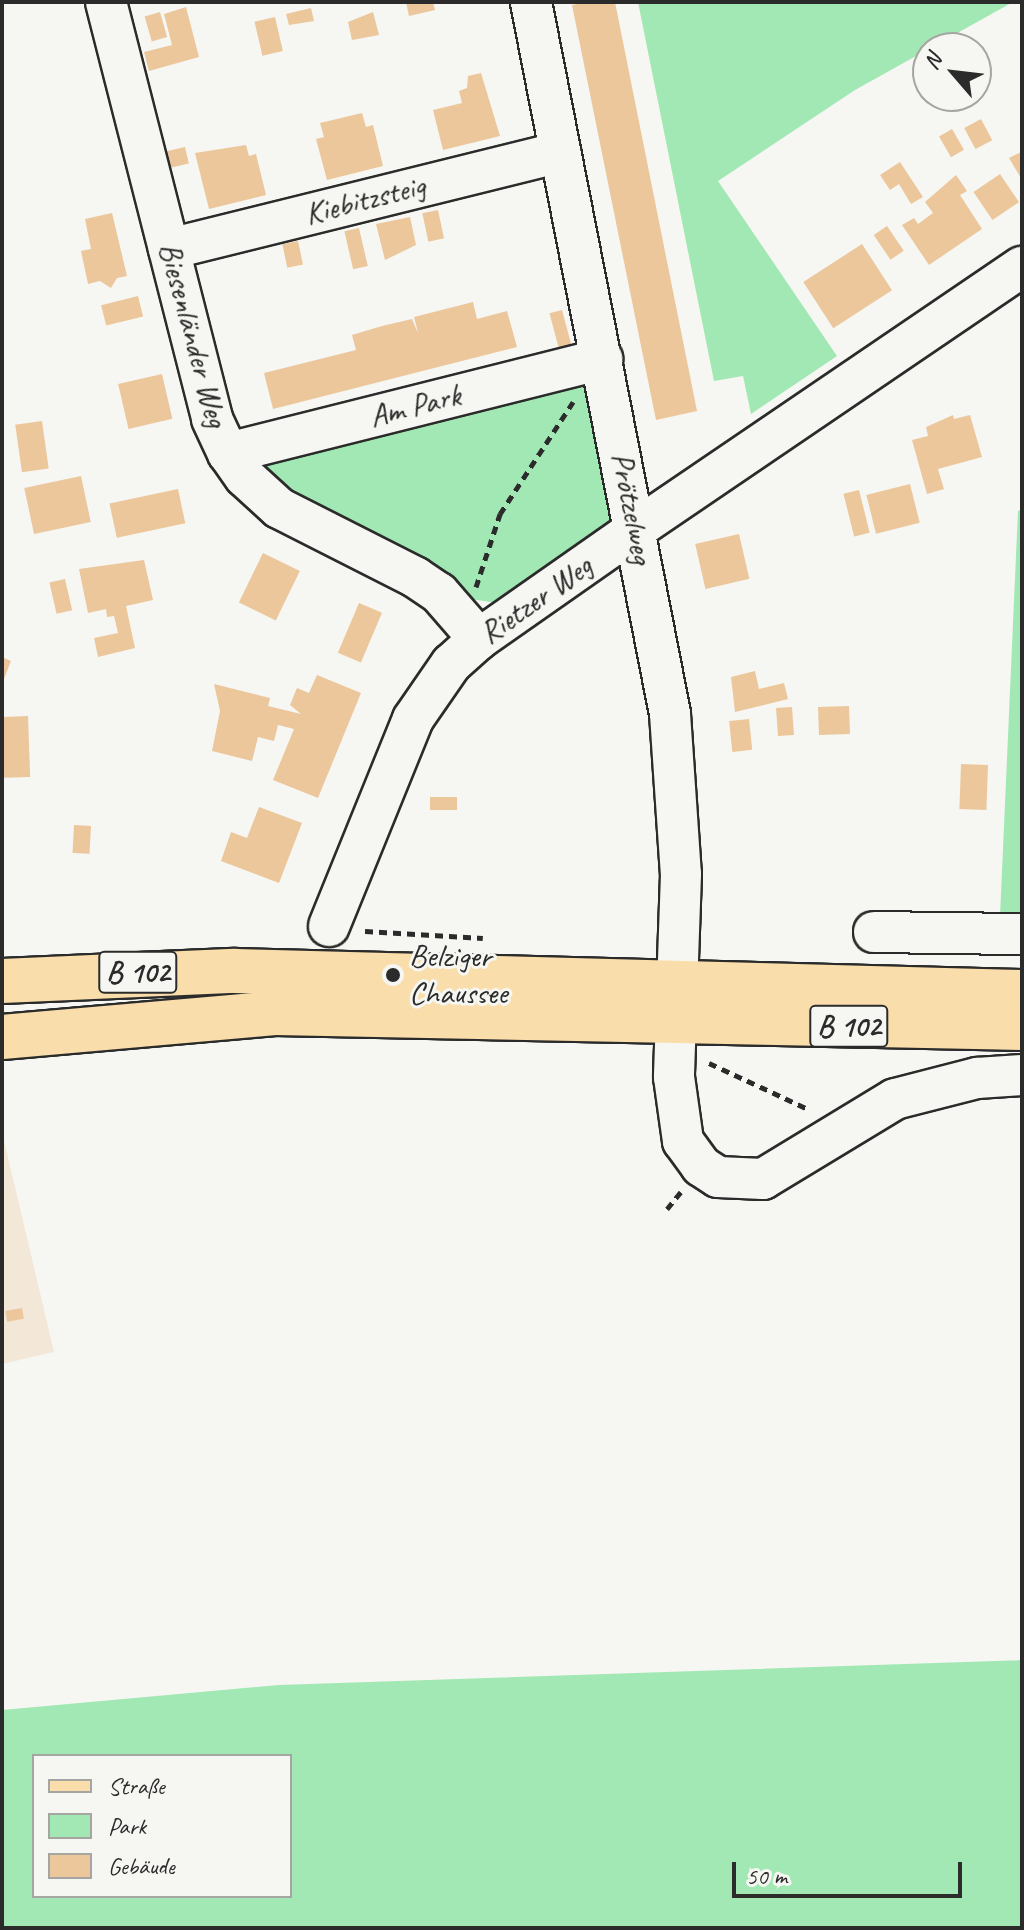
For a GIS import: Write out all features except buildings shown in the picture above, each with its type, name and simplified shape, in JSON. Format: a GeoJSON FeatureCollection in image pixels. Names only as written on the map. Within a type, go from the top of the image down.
{"type":"FeatureCollection","features":[{"type":"Feature","properties":{"kind":"main road","name":"B 102"},"geometry":{"type":"LineString","coordinates":[[2,981],[235,971],[677,1021],[1022,992]]}},
{"type":"Feature","properties":{"kind":"main road","name":"B 102"},"geometry":{"type":"LineString","coordinates":[[2,1037],[275,1013],[1022,1028]]}},
{"type":"Feature","properties":{"kind":"street","name":"Biesenländer Weg"},"geometry":{"type":"LineString","coordinates":[[106,2],[212,419],[228,453],[245,477],[279,508],[415,577],[439,593],[479,639]]}},
{"type":"Feature","properties":{"kind":"street","name":"Prötzelweg"},"geometry":{"type":"LineString","coordinates":[[531,2],[633,531],[661,652],[678,794],[677,1119],[683,1141],[701,1166],[727,1180],[763,1179],[851,1123],[918,1091],[977,1078],[1022,1075]]}},
{"type":"Feature","properties":{"kind":"street","name":"Kiebitzsteig"},"geometry":{"type":"LineString","coordinates":[[169,249],[560,152]]}},
{"type":"Feature","properties":{"kind":"street","name":"Rietzer Weg"},"geometry":{"type":"LineString","coordinates":[[329,926],[413,719],[429,690],[479,639],[1022,267]]}},
{"type":"Feature","properties":{"kind":"street","name":"Am Park"},"geometry":{"type":"LineString","coordinates":[[228,453],[602,359]]}},
{"type":"Feature","properties":{"kind":"street"},"geometry":{"type":"LineString","coordinates":[[874,932],[1022,934]]}},
{"type":"Feature","properties":{"kind":"path"},"geometry":{"type":"LineString","coordinates":[[479,639],[473,594],[500,514],[602,359]]}},
{"type":"Feature","properties":{"kind":"path"},"geometry":{"type":"LineString","coordinates":[[677,1021],[711,1064],[783,1102],[851,1123]]}},
{"type":"Feature","properties":{"kind":"shaded area"},"geometry":{"type":"Polygon","coordinates":[[[2,1132],[54,1352],[2,1364],[2,1132]]]}},
{"type":"Feature","properties":{"kind":"green space"},"geometry":{"type":"Polygon","coordinates":[[[638,2],[1013,2],[959,32],[912,32],[912,58],[855,90],[718,181],[837,356],[751,414],[743,376],[714,381],[638,2]]]}},
{"type":"Feature","properties":{"kind":"green space"},"geometry":{"type":"Polygon","coordinates":[[[594,369],[618,499],[605,534],[497,603],[470,599],[288,501],[255,461],[594,369]]]}},
{"type":"Feature","properties":{"kind":"green space"},"geometry":{"type":"Polygon","coordinates":[[[1022,509],[1022,916],[1000,916],[1018,511],[1022,509]]]}},
{"type":"Feature","properties":{"kind":"green space"},"geometry":{"type":"Polygon","coordinates":[[[1022,1660],[1022,1928],[2,1928],[2,1710],[279,1685],[1022,1660]]]}},
{"type":"Feature","properties":{"kind":"place","name":"Belziger Chaussee"},"geometry":{"type":"Point","coordinates":[393,975]}}]}
